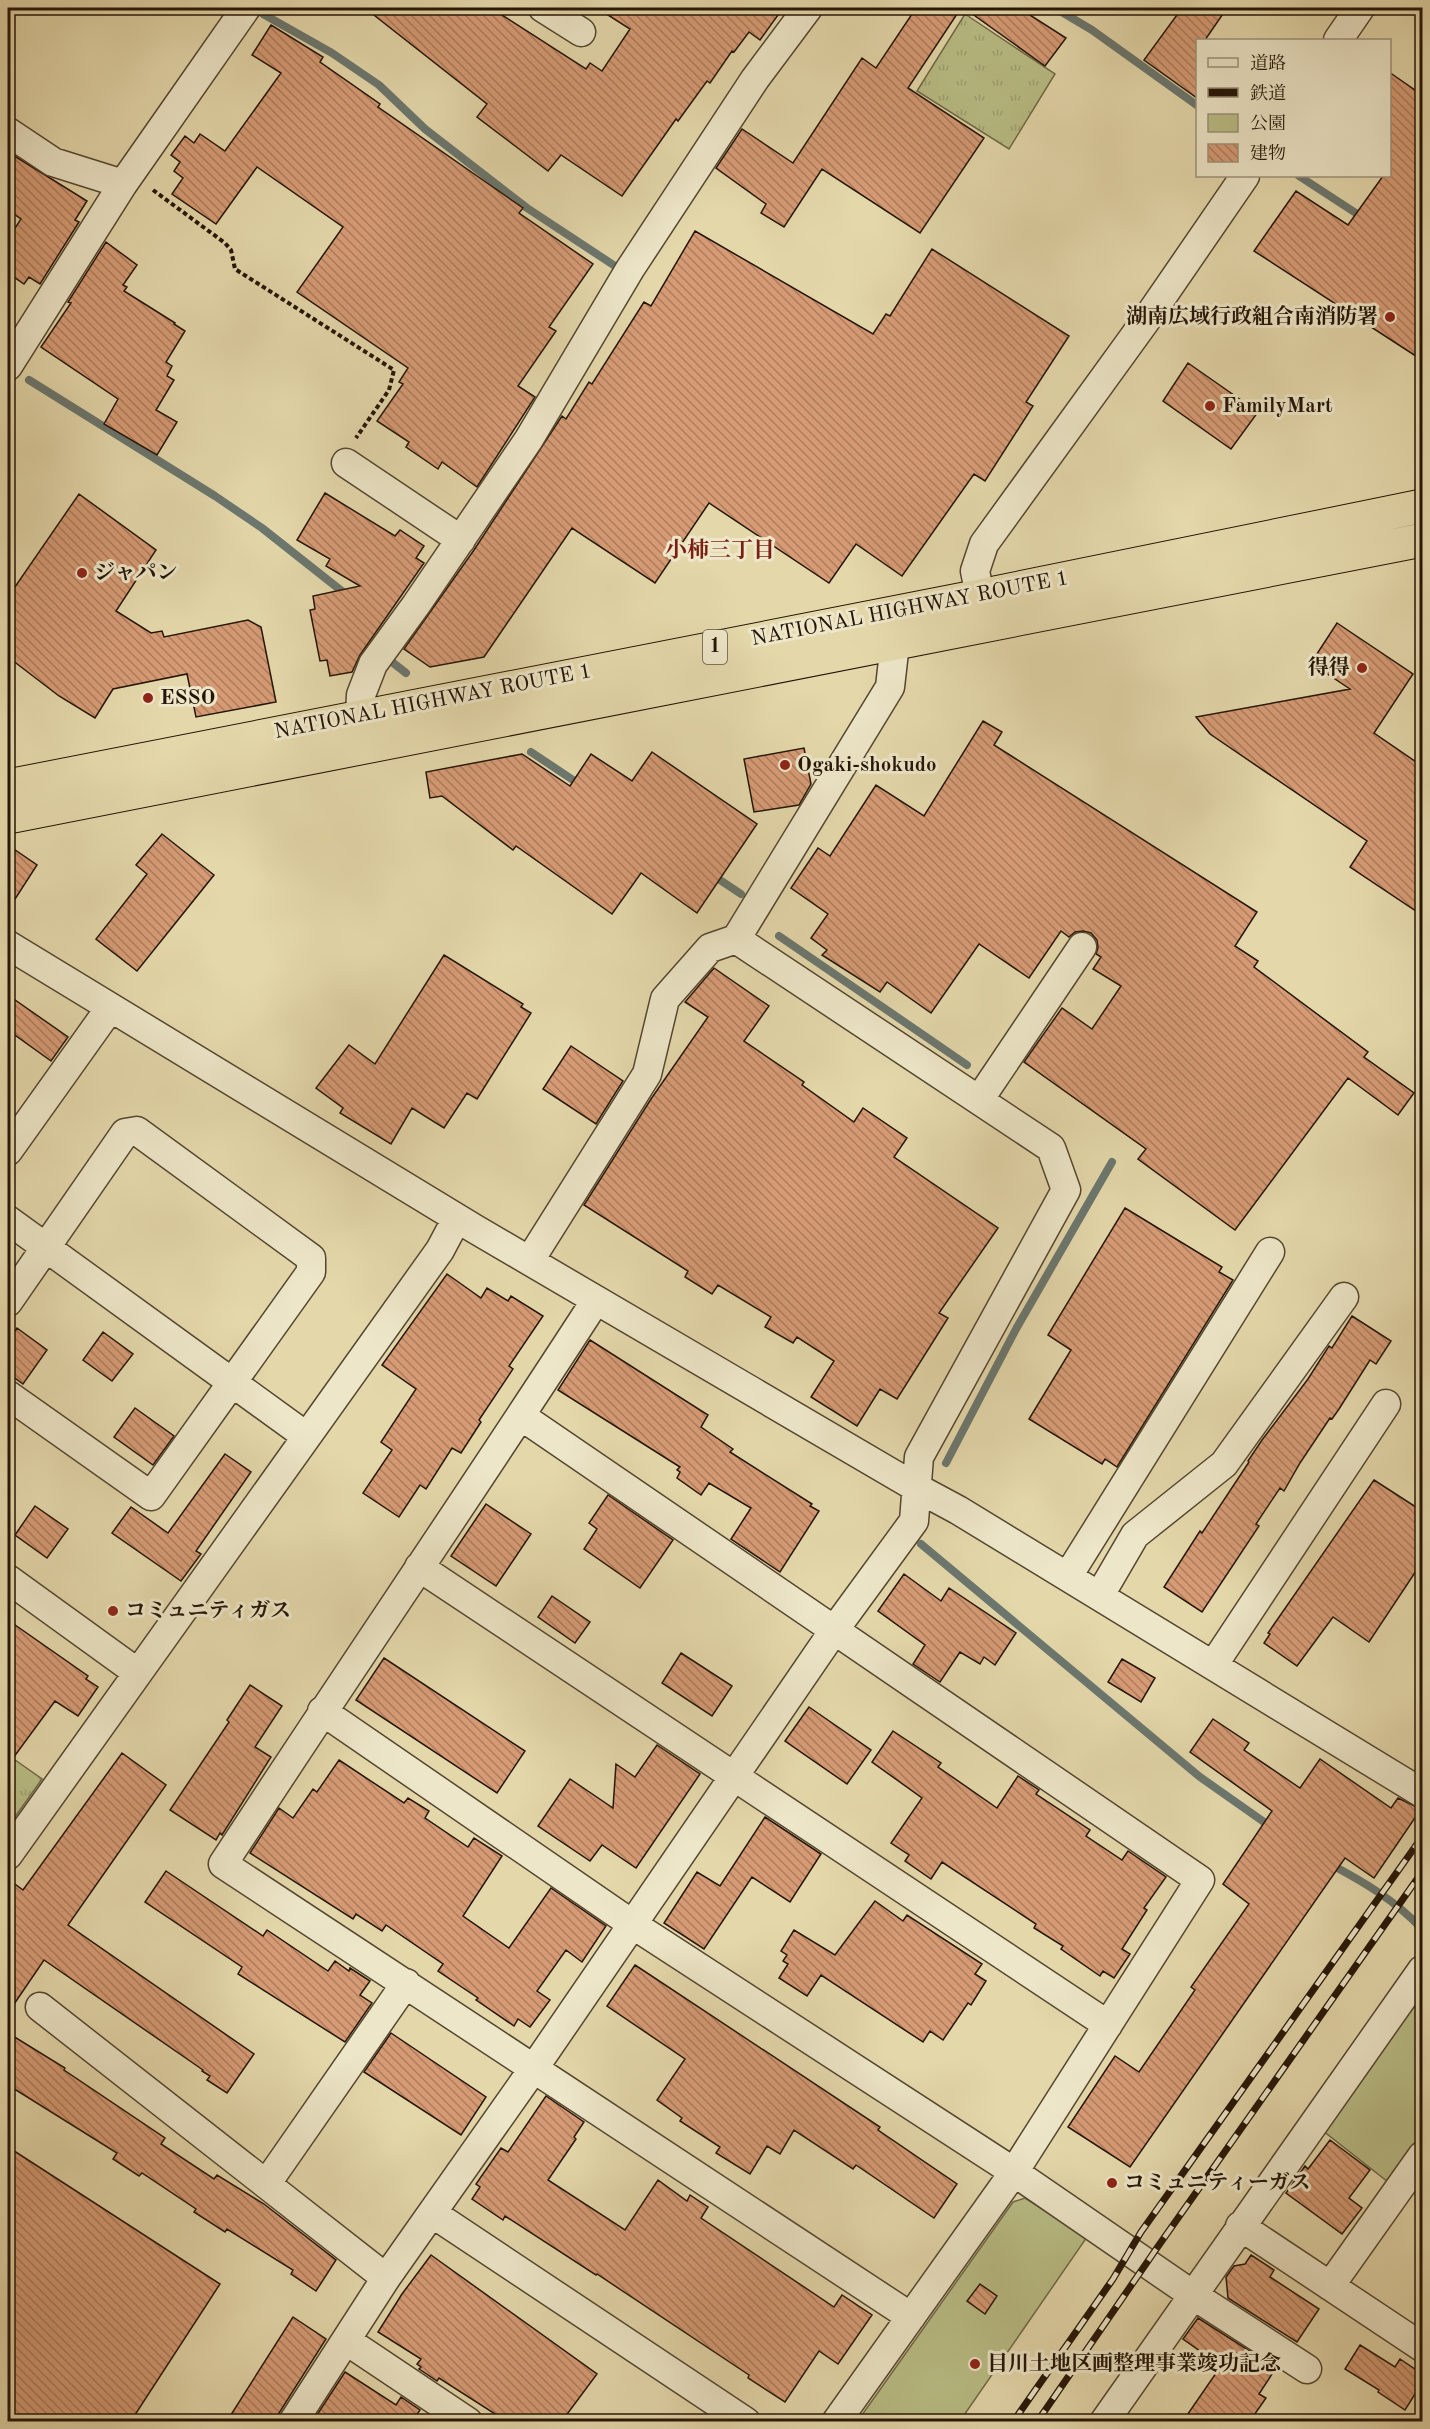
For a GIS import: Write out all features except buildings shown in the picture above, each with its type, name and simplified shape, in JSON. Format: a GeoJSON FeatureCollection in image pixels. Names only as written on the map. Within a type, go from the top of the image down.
{"type":"FeatureCollection","features":[{"type":"Feature","properties":{"kind":"highway","name":"NATIONAL HIGHWAY ROUTE 1"},"geometry":{"type":"LineString","coordinates":[[8,786],[360,715],[980,596],[1422,506]]}},
{"type":"Feature","properties":{"kind":"highway","name":"NATIONAL HIGHWAY ROUTE 1"},"geometry":{"type":"LineString","coordinates":[[8,817],[1422,540]]}},
{"type":"Feature","properties":{"kind":"street"},"geometry":{"type":"LineString","coordinates":[[8,366],[127,179],[246,8]]}},
{"type":"Feature","properties":{"kind":"street"},"geometry":{"type":"LineString","coordinates":[[543,8],[581,32]]}},
{"type":"Feature","properties":{"kind":"street"},"geometry":{"type":"LineString","coordinates":[[360,715],[361,695],[373,664],[529,439],[630,269],[755,79],[807,8]]}},
{"type":"Feature","properties":{"kind":"street"},"geometry":{"type":"LineString","coordinates":[[1339,39],[1360,8]]}},
{"type":"Feature","properties":{"kind":"street"},"geometry":{"type":"LineString","coordinates":[[8,132],[53,162],[127,179]]}},
{"type":"Feature","properties":{"kind":"street"},"geometry":{"type":"LineString","coordinates":[[980,596],[975,571],[984,544],[1144,323],[1244,177]]}},
{"type":"Feature","properties":{"kind":"street"},"geometry":{"type":"LineString","coordinates":[[346,463],[461,540]]}},
{"type":"Feature","properties":{"kind":"street"},"geometry":{"type":"LineString","coordinates":[[530,1260],[647,1074],[665,999],[710,948],[736,939],[890,687],[896,644]]}},
{"type":"Feature","properties":{"kind":"street"},"geometry":{"type":"LineString","coordinates":[[293,2421],[347,2342],[386,2278],[534,2068],[835,1629],[914,1521],[919,1457],[1066,1190],[1051,1148],[736,939]]}},
{"type":"Feature","properties":{"kind":"street"},"geometry":{"type":"LineString","coordinates":[[8,945],[457,1218],[1100,1595],[1422,1793]]}},
{"type":"Feature","properties":{"kind":"street"},"geometry":{"type":"LineString","coordinates":[[979,1100],[1082,947]]}},
{"type":"Feature","properties":{"kind":"street"},"geometry":{"type":"LineString","coordinates":[[9,1148],[110,1008]]}},
{"type":"Feature","properties":{"kind":"street"},"geometry":{"type":"LineString","coordinates":[[8,1302],[125,1133],[137,1131],[311,1258],[311,1272],[150,1496],[8,1395]]}},
{"type":"Feature","properties":{"kind":"street"},"geometry":{"type":"LineString","coordinates":[[8,1855],[440,1250],[457,1218]]}},
{"type":"Feature","properties":{"kind":"street"},"geometry":{"type":"LineString","coordinates":[[8,1220],[306,1436]]}},
{"type":"Feature","properties":{"kind":"street"},"geometry":{"type":"LineString","coordinates":[[1068,1576],[1270,1252]]}},
{"type":"Feature","properties":{"kind":"street"},"geometry":{"type":"LineString","coordinates":[[1100,1595],[1135,1535],[1224,1464],[1344,1298]]}},
{"type":"Feature","properties":{"kind":"street"},"geometry":{"type":"LineString","coordinates":[[596,1300],[521,1416],[322,1711],[223,1864],[911,2317]]}},
{"type":"Feature","properties":{"kind":"street"},"geometry":{"type":"LineString","coordinates":[[1214,1664],[1386,1404]]}},
{"type":"Feature","properties":{"kind":"street"},"geometry":{"type":"LineString","coordinates":[[521,1416],[1200,1880],[1014,2172],[836,2421]]}},
{"type":"Feature","properties":{"kind":"street"},"geometry":{"type":"LineString","coordinates":[[419,1567],[1108,2025]]}},
{"type":"Feature","properties":{"kind":"street"},"geometry":{"type":"LineString","coordinates":[[8,1579],[138,1673]]}},
{"type":"Feature","properties":{"kind":"street"},"geometry":{"type":"LineString","coordinates":[[322,1711],[632,1924],[1014,2172],[1193,2295],[1306,2369]]}},
{"type":"Feature","properties":{"kind":"street"},"geometry":{"type":"LineString","coordinates":[[1104,2421],[1422,1970]]}},
{"type":"Feature","properties":{"kind":"street"},"geometry":{"type":"LineString","coordinates":[[267,2183],[406,1983]]}},
{"type":"Feature","properties":{"kind":"street"},"geometry":{"type":"LineString","coordinates":[[40,2007],[386,2278]]}},
{"type":"Feature","properties":{"kind":"street"},"geometry":{"type":"LineString","coordinates":[[1330,2286],[1422,2156]]}},
{"type":"Feature","properties":{"kind":"street"},"geometry":{"type":"LineString","coordinates":[[432,2213],[746,2421]]}},
{"type":"Feature","properties":{"kind":"street"},"geometry":{"type":"LineString","coordinates":[[1240,2226],[1422,2347]]}},
{"type":"Feature","properties":{"kind":"street"},"geometry":{"type":"LineString","coordinates":[[347,2342],[468,2421]]}},
{"type":"Feature","properties":{"kind":"path"},"geometry":{"type":"LineString","coordinates":[[127,179],[225,243],[231,250],[235,269],[394,370],[389,390],[348,450],[346,463]]}},
{"type":"Feature","properties":{"kind":"green space"},"geometry":{"type":"Polygon","coordinates":[[[965,14],[1055,74],[1009,149],[917,91],[965,14]]]}},
{"type":"Feature","properties":{"kind":"green space"},"geometry":{"type":"Polygon","coordinates":[[[8,1755],[42,1779],[8,1827],[8,1755]]]}},
{"type":"Feature","properties":{"kind":"green space"},"geometry":{"type":"Polygon","coordinates":[[[1417,1996],[1422,2000],[1422,2133],[1388,2182],[1322,2130],[1417,1996]]]}},
{"type":"Feature","properties":{"kind":"green space"},"geometry":{"type":"Polygon","coordinates":[[[1025,2198],[1087,2237],[960,2421],[857,2422],[1013,2202],[1025,2198]]]}},
{"type":"Feature","properties":{"kind":"waterway"},"geometry":{"type":"LineString","coordinates":[[1055,8],[1092,30],[1196,105]]}},
{"type":"Feature","properties":{"kind":"waterway"},"geometry":{"type":"LineString","coordinates":[[263,14],[332,53],[379,85],[425,129],[527,208],[618,268]]}},
{"type":"Feature","properties":{"kind":"waterway"},"geometry":{"type":"LineString","coordinates":[[1301,177],[1365,219]]}},
{"type":"Feature","properties":{"kind":"waterway"},"geometry":{"type":"LineString","coordinates":[[29,380],[215,496],[262,528],[348,596]]}},
{"type":"Feature","properties":{"kind":"waterway"},"geometry":{"type":"LineString","coordinates":[[392,662],[406,673]]}},
{"type":"Feature","properties":{"kind":"waterway"},"geometry":{"type":"LineString","coordinates":[[531,752],[582,786]]}},
{"type":"Feature","properties":{"kind":"waterway"},"geometry":{"type":"LineString","coordinates":[[711,874],[741,894]]}},
{"type":"Feature","properties":{"kind":"waterway"},"geometry":{"type":"LineString","coordinates":[[779,936],[967,1065]]}},
{"type":"Feature","properties":{"kind":"waterway"},"geometry":{"type":"LineString","coordinates":[[946,1463],[1016,1329],[1112,1162]]}},
{"type":"Feature","properties":{"kind":"waterway"},"geometry":{"type":"LineString","coordinates":[[921,1544],[1200,1777],[1274,1829]]}},
{"type":"Feature","properties":{"kind":"waterway"},"geometry":{"type":"LineString","coordinates":[[1330,1864],[1379,1893],[1422,1929]]}},
{"type":"Feature","properties":{"kind":"railway"},"geometry":{"type":"LineString","coordinates":[[1013,2422],[1113,2279],[1141,2232],[1422,1837]]}},
{"type":"Feature","properties":{"kind":"railway"},"geometry":{"type":"LineString","coordinates":[[1037,2422],[1422,1872]]}},
{"type":"Feature","properties":{"kind":"place","name":"湖南広域行政組合南消防署"},"geometry":{"type":"Point","coordinates":[1390,317]}},
{"type":"Feature","properties":{"kind":"place","name":"FamilyMart"},"geometry":{"type":"Point","coordinates":[1210,406]}},
{"type":"Feature","properties":{"kind":"place","name":"ジャパン"},"geometry":{"type":"Point","coordinates":[82,573]}},
{"type":"Feature","properties":{"kind":"place","name":"得得"},"geometry":{"type":"Point","coordinates":[1362,668]}},
{"type":"Feature","properties":{"kind":"place","name":"ESSO"},"geometry":{"type":"Point","coordinates":[148,698]}},
{"type":"Feature","properties":{"kind":"place","name":"Ogaki-shokudo"},"geometry":{"type":"Point","coordinates":[785,765]}},
{"type":"Feature","properties":{"kind":"place","name":"コミュニティガス"},"geometry":{"type":"Point","coordinates":[113,1611]}},
{"type":"Feature","properties":{"kind":"place","name":"コミュニティーガス"},"geometry":{"type":"Point","coordinates":[1112,2183]}},
{"type":"Feature","properties":{"kind":"place","name":"目川土地区画整理事業竣功記念"},"geometry":{"type":"Point","coordinates":[975,2364]}},
{"type":"Feature","properties":{"kind":"district","name":"小柿三丁目"},"geometry":{"type":"Point","coordinates":[720,551]}}]}
